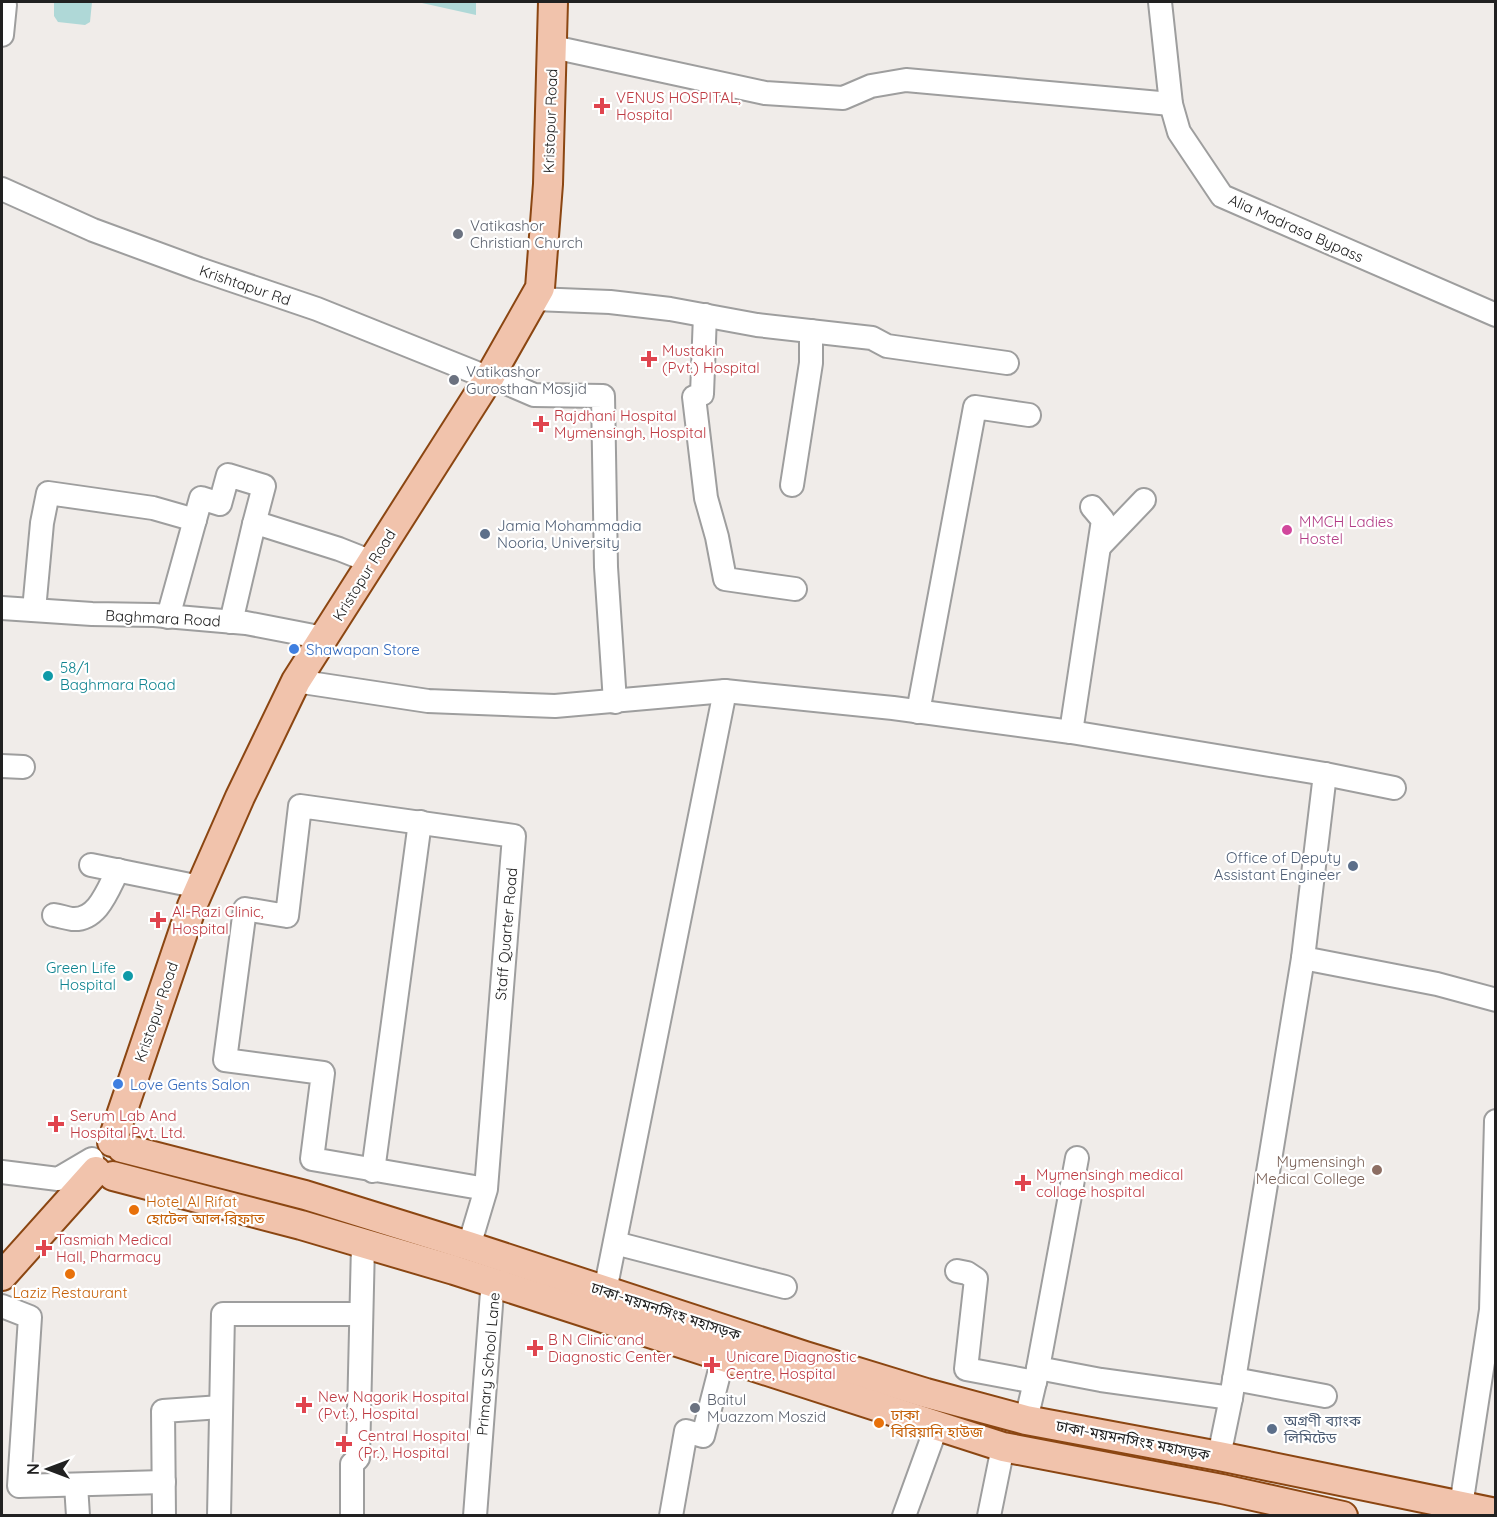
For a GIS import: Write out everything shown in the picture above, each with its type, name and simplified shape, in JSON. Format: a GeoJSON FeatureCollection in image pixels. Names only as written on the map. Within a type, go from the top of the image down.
{"type":"FeatureCollection","features":[{"type":"Feature","properties":{"kind":"main road","name":"Kristopur Road"},"geometry":{"type":"LineString","coordinates":[[107,1159],[192,906],[240,797],[296,681],[490,377],[540,288],[553,47],[553,2]]}},
{"type":"Feature","properties":{"kind":"main road","name":"ঢাকা-ময়মনসিংহ মহাসড়ক"},"geometry":{"type":"LineString","coordinates":[[107,1159],[290,1222],[454,1270],[936,1428],[1003,1447],[1297,1510],[1342,1515]]}},
{"type":"Feature","properties":{"kind":"main road","name":"ঢাকা-ময়মনসিংহ মহাসড়ক"},"geometry":{"type":"LineString","coordinates":[[107,1159],[305,1195],[805,1356],[926,1393],[1026,1420],[1219,1456],[1496,1513]]}},
{"type":"Feature","properties":{"kind":"main road"},"geometry":{"type":"LineString","coordinates":[[2,1276],[107,1159]]}},
{"type":"Feature","properties":{"kind":"street"},"geometry":{"type":"LineString","coordinates":[[2,35],[5,5],[3,2]]}},
{"type":"Feature","properties":{"kind":"street","name":"Alia Madrasa Bypass"},"geometry":{"type":"LineString","coordinates":[[1160,2],[1171,104],[1179,132],[1222,196],[1496,315]]}},
{"type":"Feature","properties":{"kind":"street"},"geometry":{"type":"LineString","coordinates":[[553,47],[765,93],[843,98],[870,86],[906,80],[1171,104]]}},
{"type":"Feature","properties":{"kind":"street","name":"Krishtapur Rd"},"geometry":{"type":"LineString","coordinates":[[2,189],[93,230],[317,309],[534,395],[603,396],[606,567],[615,702]]}},
{"type":"Feature","properties":{"kind":"street"},"geometry":{"type":"LineString","coordinates":[[534,299],[610,302],[872,338],[887,346],[1007,363]]}},
{"type":"Feature","properties":{"kind":"street"},"geometry":{"type":"LineString","coordinates":[[705,315],[702,394],[694,398],[706,498],[717,537],[725,579],[795,589]]}},
{"type":"Feature","properties":{"kind":"street"},"geometry":{"type":"LineString","coordinates":[[792,485],[811,363],[811,331]]}},
{"type":"Feature","properties":{"kind":"street"},"geometry":{"type":"LineString","coordinates":[[918,712],[975,407],[1029,416]]}},
{"type":"Feature","properties":{"kind":"street"},"geometry":{"type":"LineString","coordinates":[[168,617],[201,498],[220,504],[228,475],[264,486],[231,622]]}},
{"type":"Feature","properties":{"kind":"street"},"geometry":{"type":"LineString","coordinates":[[34,610],[42,523],[48,493],[132,504],[195,520]]}},
{"type":"Feature","properties":{"kind":"street"},"geometry":{"type":"LineString","coordinates":[[1100,546],[1144,500]]}},
{"type":"Feature","properties":{"kind":"street"},"geometry":{"type":"LineString","coordinates":[[1071,732],[1103,520],[1092,507]]}},
{"type":"Feature","properties":{"kind":"street"},"geometry":{"type":"LineString","coordinates":[[254,524],[339,549],[372,562]]}},
{"type":"Feature","properties":{"kind":"street","name":"Baghmara Road"},"geometry":{"type":"LineString","coordinates":[[2,608],[231,622],[324,638]]}},
{"type":"Feature","properties":{"kind":"street"},"geometry":{"type":"LineString","coordinates":[[296,681],[428,701],[555,706],[725,691],[918,712],[1071,732],[1325,774],[1394,788]]}},
{"type":"Feature","properties":{"kind":"street"},"geometry":{"type":"LineString","coordinates":[[605,1291],[725,691]]}},
{"type":"Feature","properties":{"kind":"street"},"geometry":{"type":"LineString","coordinates":[[1219,1456],[1233,1389],[1303,958],[1325,774]]}},
{"type":"Feature","properties":{"kind":"street","name":"Staff Quarter Road"},"geometry":{"type":"LineString","coordinates":[[372,1171],[312,1159],[323,1073],[225,1060],[245,909],[287,916],[300,806],[514,836],[486,1189],[469,1246]]}},
{"type":"Feature","properties":{"kind":"street"},"geometry":{"type":"LineString","coordinates":[[420,822],[372,1171],[486,1189]]}},
{"type":"Feature","properties":{"kind":"street"},"geometry":{"type":"LineString","coordinates":[[91,865],[200,887]]}},
{"type":"Feature","properties":{"kind":"street"},"geometry":{"type":"LineString","coordinates":[[54,915],[74,919],[87,916],[97,909],[118,870]]}},
{"type":"Feature","properties":{"kind":"street"},"geometry":{"type":"LineString","coordinates":[[1303,958],[1437,984],[1496,1000]]}},
{"type":"Feature","properties":{"kind":"street"},"geometry":{"type":"LineString","coordinates":[[1461,1506],[1491,1310],[1496,1122]]}},
{"type":"Feature","properties":{"kind":"street"},"geometry":{"type":"LineString","coordinates":[[1026,1420],[1077,1158]]}},
{"type":"Feature","properties":{"kind":"street"},"geometry":{"type":"LineString","coordinates":[[2,1172],[58,1179],[107,1159]]}},
{"type":"Feature","properties":{"kind":"street"},"geometry":{"type":"LineString","coordinates":[[615,1243],[785,1287]]}},
{"type":"Feature","properties":{"kind":"street"},"geometry":{"type":"LineString","coordinates":[[352,1515],[352,1464],[358,1458],[363,1245]]}},
{"type":"Feature","properties":{"kind":"street"},"geometry":{"type":"LineString","coordinates":[[957,1271],[967,1273],[976,1280],[966,1369],[1325,1396]]}},
{"type":"Feature","properties":{"kind":"street","name":"Primary School Lane"},"geometry":{"type":"LineString","coordinates":[[475,1515],[492,1292],[495,1285]]}},
{"type":"Feature","properties":{"kind":"street"},"geometry":{"type":"LineString","coordinates":[[2,1306],[30,1317],[19,1486],[164,1482]]}},
{"type":"Feature","properties":{"kind":"street"},"geometry":{"type":"LineString","coordinates":[[219,1515],[223,1314],[361,1314]]}},
{"type":"Feature","properties":{"kind":"street"},"geometry":{"type":"LineString","coordinates":[[671,1515],[686,1431],[703,1436],[723,1358]]}},
{"type":"Feature","properties":{"kind":"street"},"geometry":{"type":"LineString","coordinates":[[164,1515],[163,1411],[221,1407]]}},
{"type":"Feature","properties":{"kind":"street"},"geometry":{"type":"LineString","coordinates":[[904,1515],[936,1428]]}},
{"type":"Feature","properties":{"kind":"street"},"geometry":{"type":"LineString","coordinates":[[989,1515],[1003,1447]]}},
{"type":"Feature","properties":{"kind":"street"},"geometry":{"type":"LineString","coordinates":[[76,1485],[78,1515]]}},
{"type":"Feature","properties":{"kind":"water"},"geometry":{"type":"Polygon","coordinates":[[[54,2],[92,2],[90,22],[85,25],[58,22],[54,16],[54,2]]]}},
{"type":"Feature","properties":{"kind":"water"},"geometry":{"type":"Polygon","coordinates":[[[476,2],[476,15],[422,3],[476,2]]]}},
{"type":"Feature","properties":{"kind":"place","name":"VENUS HOSPITAL, Hospital"},"geometry":{"type":"Point","coordinates":[602,106]}},
{"type":"Feature","properties":{"kind":"place","name":"Vatikashor Christian Church"},"geometry":{"type":"Point","coordinates":[458,234]}},
{"type":"Feature","properties":{"kind":"place","name":"Mustakin (Pvt.) Hospital"},"geometry":{"type":"Point","coordinates":[649,359]}},
{"type":"Feature","properties":{"kind":"place","name":"Vatikashor Gurosthan Mosjid"},"geometry":{"type":"Point","coordinates":[454,380]}},
{"type":"Feature","properties":{"kind":"place","name":"Rajdhani Hospital Mymensingh, Hospital"},"geometry":{"type":"Point","coordinates":[541,424]}},
{"type":"Feature","properties":{"kind":"place","name":"MMCH Ladies Hostel"},"geometry":{"type":"Point","coordinates":[1287,530]}},
{"type":"Feature","properties":{"kind":"place","name":"Jamia Mohammadia Nooria, University"},"geometry":{"type":"Point","coordinates":[485,534]}},
{"type":"Feature","properties":{"kind":"place","name":"Shawapan Store"},"geometry":{"type":"Point","coordinates":[294,649]}},
{"type":"Feature","properties":{"kind":"place","name":"58/1 Baghmara Road"},"geometry":{"type":"Point","coordinates":[48,676]}},
{"type":"Feature","properties":{"kind":"place","name":"Office of Deputy Assistant Engineer"},"geometry":{"type":"Point","coordinates":[1353,866]}},
{"type":"Feature","properties":{"kind":"place","name":"Al-Razi Clinic, Hospital"},"geometry":{"type":"Point","coordinates":[158,920]}},
{"type":"Feature","properties":{"kind":"place","name":"Green Life Hospital"},"geometry":{"type":"Point","coordinates":[128,976]}},
{"type":"Feature","properties":{"kind":"place","name":"Love Gents Salon"},"geometry":{"type":"Point","coordinates":[118,1084]}},
{"type":"Feature","properties":{"kind":"place","name":"Serum Lab And Hospital Pvt. Ltd."},"geometry":{"type":"Point","coordinates":[56,1124]}},
{"type":"Feature","properties":{"kind":"place","name":"Mymensingh Medical College"},"geometry":{"type":"Point","coordinates":[1377,1170]}},
{"type":"Feature","properties":{"kind":"place","name":"Mymensingh medical collage hospital"},"geometry":{"type":"Point","coordinates":[1023,1183]}},
{"type":"Feature","properties":{"kind":"place","name":"Hotel Al Rifat হোটেল আল রিফাত"},"geometry":{"type":"Point","coordinates":[134,1210]}},
{"type":"Feature","properties":{"kind":"place","name":"Tasmiah Medical Hall, Pharmacy"},"geometry":{"type":"Point","coordinates":[44,1248]}},
{"type":"Feature","properties":{"kind":"place","name":"Laziz Restaurant"},"geometry":{"type":"Point","coordinates":[70,1274]}},
{"type":"Feature","properties":{"kind":"place","name":"B N Clinic and Diagnostic Center"},"geometry":{"type":"Point","coordinates":[535,1348]}},
{"type":"Feature","properties":{"kind":"place","name":"Unicare Diagnostic Centre, Hospital"},"geometry":{"type":"Point","coordinates":[712,1365]}},
{"type":"Feature","properties":{"kind":"place","name":"New Nagorik Hospital (Pvt.), Hospital"},"geometry":{"type":"Point","coordinates":[304,1405]}},
{"type":"Feature","properties":{"kind":"place","name":"Baitul Muazzom Moszid"},"geometry":{"type":"Point","coordinates":[695,1408]}},
{"type":"Feature","properties":{"kind":"place","name":"ঢাকা বিরিয়ানি হাউজ"},"geometry":{"type":"Point","coordinates":[879,1423]}},
{"type":"Feature","properties":{"kind":"place","name":"অগ্রণী ব্যাংক লিমিটেড"},"geometry":{"type":"Point","coordinates":[1272,1429]}},
{"type":"Feature","properties":{"kind":"place","name":"Central Hospital (Pr.), Hospital"},"geometry":{"type":"Point","coordinates":[344,1444]}}]}
